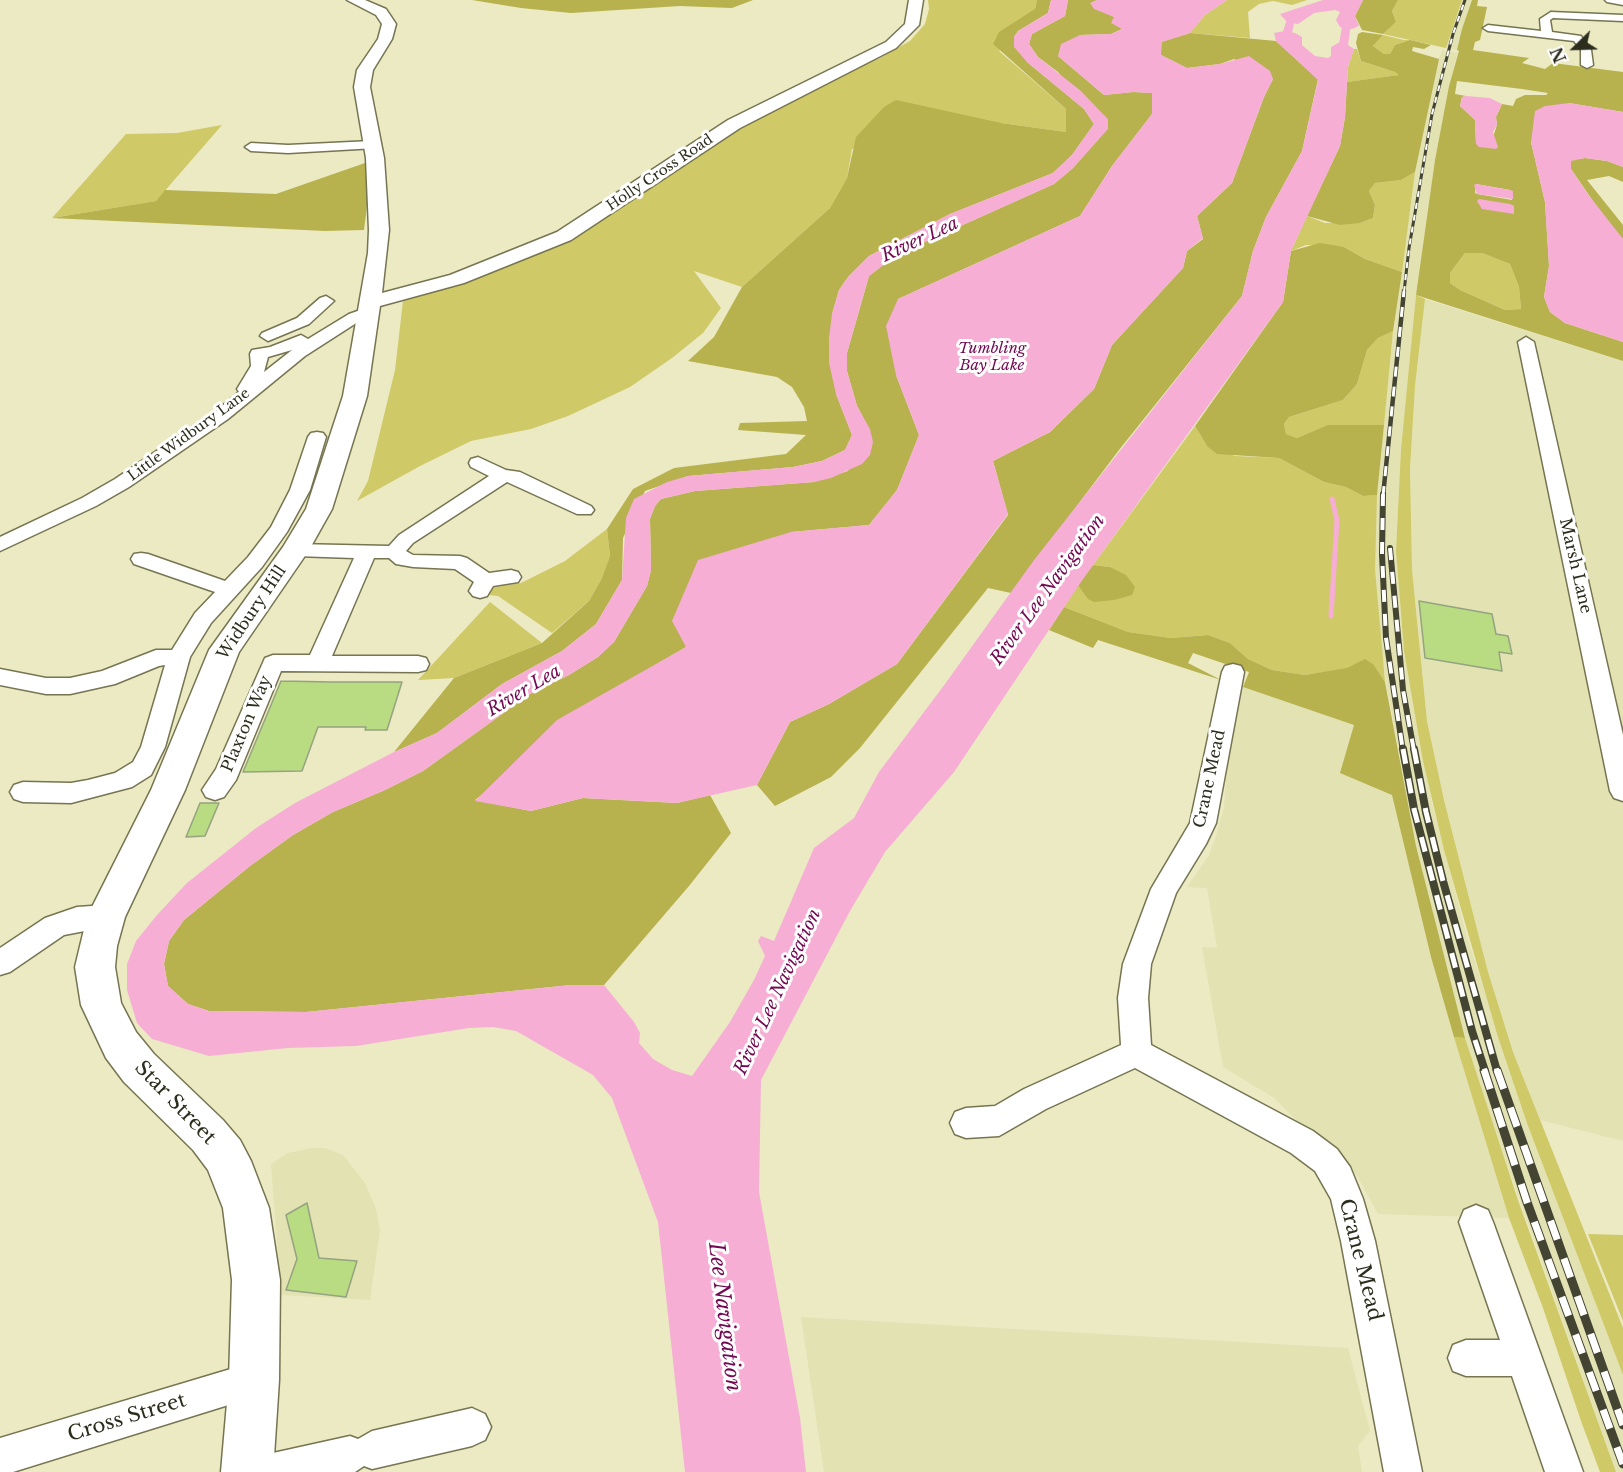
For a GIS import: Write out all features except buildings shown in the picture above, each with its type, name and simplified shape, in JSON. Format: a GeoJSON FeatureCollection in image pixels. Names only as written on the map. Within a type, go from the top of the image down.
{"type":"FeatureCollection","features":[{"type":"Feature","properties":{"kind":"main road","name":"Widbury Hill"},"geometry":{"type":"LineString","coordinates":[[106,917],[168,790],[207,687],[224,650],[295,550],[318,509],[330,481],[355,396],[365,310],[378,253],[379,230],[378,184],[363,95],[363,80],[369,61],[385,39],[389,24],[381,12],[354,0]]}},
{"type":"Feature","properties":{"kind":"main road","name":"Holly Cross Road"},"geometry":{"type":"LineString","coordinates":[[365,310],[457,279],[564,236],[734,124],[891,45],[912,25],[916,0]]}},
{"type":"Feature","properties":{"kind":"main road","name":"Star Street"},"geometry":{"type":"LineString","coordinates":[[106,917],[95,967],[100,1005],[121,1044],[139,1068],[208,1135],[224,1155],[246,1208],[256,1280],[254,1380],[247,1472]]}},
{"type":"Feature","properties":{"kind":"street"},"geometry":{"type":"LineString","coordinates":[[1603,13],[1602,5],[1609,0],[1623,2]]}},
{"type":"Feature","properties":{"kind":"street"},"geometry":{"type":"LineString","coordinates":[[1547,34],[1545,19],[1551,15],[1623,18]]}},
{"type":"Feature","properties":{"kind":"street"},"geometry":{"type":"LineString","coordinates":[[1488,28],[1579,40],[1586,50],[1587,65]]}},
{"type":"Feature","properties":{"kind":"street"},"geometry":{"type":"LineString","coordinates":[[251,147],[288,149],[372,145]]}},
{"type":"Feature","properties":{"kind":"street"},"geometry":{"type":"LineString","coordinates":[[326,301],[303,321],[253,344],[249,352],[258,354],[274,351],[365,310]]}},
{"type":"Feature","properties":{"kind":"street","name":"Little Widbury Lane"},"geometry":{"type":"LineString","coordinates":[[0,545],[122,483],[241,399],[282,364],[365,310]]}},
{"type":"Feature","properties":{"kind":"street","name":"Marsh Lane"},"geometry":{"type":"LineString","coordinates":[[1526,342],[1623,791]]}},
{"type":"Feature","properties":{"kind":"street"},"geometry":{"type":"LineString","coordinates":[[241,399],[259,366],[258,354]]}},
{"type":"Feature","properties":{"kind":"street"},"geometry":{"type":"LineString","coordinates":[[0,532],[89,488],[199,416]]}},
{"type":"Feature","properties":{"kind":"street"},"geometry":{"type":"LineString","coordinates":[[23,792],[71,793],[88,790],[135,773],[142,768],[153,747],[179,657],[203,618],[227,589],[255,562],[280,528],[300,490],[317,437]]}},
{"type":"Feature","properties":{"kind":"street"},"geometry":{"type":"LineString","coordinates":[[478,463],[503,477]]}},
{"type":"Feature","properties":{"kind":"street"},"geometry":{"type":"LineString","coordinates":[[394,552],[406,538],[503,477],[513,476],[584,510]]}},
{"type":"Feature","properties":{"kind":"street"},"geometry":{"type":"LineString","coordinates":[[295,550],[394,552],[403,559],[413,561],[460,563],[483,585],[511,577]]}},
{"type":"Feature","properties":{"kind":"street"},"geometry":{"type":"LineString","coordinates":[[318,663],[366,553]]}},
{"type":"Feature","properties":{"kind":"street"},"geometry":{"type":"LineString","coordinates":[[141,559],[227,589]]}},
{"type":"Feature","properties":{"kind":"street"},"geometry":{"type":"LineString","coordinates":[[0,677],[45,686],[69,686],[107,678],[156,658],[179,657]]}},
{"type":"Feature","properties":{"kind":"street","name":"Plaxton Way"},"geometry":{"type":"LineString","coordinates":[[215,790],[227,772],[273,663],[418,664]]}},
{"type":"Feature","properties":{"kind":"street","name":"Crane Mead"},"geometry":{"type":"LineString","coordinates":[[1233,672],[1228,703],[1216,745],[1203,823],[1197,837],[1164,889],[1137,964],[1132,998],[1136,1053],[1302,1142],[1326,1160],[1338,1178],[1347,1198],[1358,1241],[1404,1472]]}},
{"type":"Feature","properties":{"kind":"street"},"geometry":{"type":"LineString","coordinates":[[170,689],[207,687]]}},
{"type":"Feature","properties":{"kind":"street"},"geometry":{"type":"LineString","coordinates":[[2,959],[55,926],[77,919],[106,917]]}},
{"type":"Feature","properties":{"kind":"street"},"geometry":{"type":"LineString","coordinates":[[966,1123],[999,1121],[1035,1099],[1136,1053]]}},
{"type":"Feature","properties":{"kind":"street"},"geometry":{"type":"LineString","coordinates":[[1476,1222],[1564,1472]]}},
{"type":"Feature","properties":{"kind":"street"},"geometry":{"type":"LineString","coordinates":[[1466,1358],[1523,1358]]}},
{"type":"Feature","properties":{"kind":"street","name":"Cross Street"},"geometry":{"type":"LineString","coordinates":[[0,1457],[254,1380]]}},
{"type":"Feature","properties":{"kind":"street"},"geometry":{"type":"LineString","coordinates":[[273,1472],[472,1427]]}},
{"type":"Feature","properties":{"kind":"shaded area"},"geometry":{"type":"Polygon","coordinates":[[[472,0],[753,0],[732,8],[680,6],[571,13],[472,0]]]}},
{"type":"Feature","properties":{"kind":"shaded area"},"geometry":{"type":"Polygon","coordinates":[[[928,0],[1037,0],[1035,9],[999,51],[1066,109],[1066,132],[1001,123],[852,149],[847,178],[830,208],[742,287],[694,271],[721,308],[703,333],[672,358],[630,387],[568,416],[531,429],[471,441],[357,501],[368,481],[395,370],[403,301],[485,275],[557,245],[684,161],[788,101],[835,77],[880,58],[910,41],[925,24],[929,9],[928,0]]]}},
{"type":"Feature","properties":{"kind":"shaded area"},"geometry":{"type":"Polygon","coordinates":[[[1037,0],[1051,0],[1048,13],[1018,31],[1014,37],[1027,62],[1084,109],[1094,124],[1072,155],[1053,173],[950,214],[869,256],[848,277],[839,290],[832,314],[836,394],[852,435],[845,450],[822,461],[793,467],[688,476],[645,491],[623,538],[622,580],[596,624],[562,651],[502,684],[437,733],[394,752],[454,678],[542,643],[589,601],[601,580],[610,556],[607,529],[633,489],[674,468],[786,454],[806,435],[738,430],[740,423],[807,421],[804,407],[792,387],[777,377],[688,361],[714,337],[742,287],[830,208],[847,178],[856,137],[884,107],[896,100],[1001,123],[1066,132],[1066,109],[993,44],[999,32],[1035,9],[1037,0]]]}},
{"type":"Feature","properties":{"kind":"shaded area"},"geometry":{"type":"Polygon","coordinates":[[[1068,0],[1097,0],[1091,3],[1114,17],[1122,29],[1111,34],[1080,35],[1058,56],[1104,95],[1133,92],[1153,93],[1152,114],[1112,166],[1080,216],[898,299],[896,375],[919,435],[897,490],[869,525],[791,532],[686,647],[645,671],[475,800],[531,811],[583,798],[677,803],[710,795],[731,833],[604,985],[571,985],[306,1012],[209,1011],[188,1004],[168,986],[164,964],[169,941],[184,920],[250,866],[293,835],[333,812],[423,771],[530,694],[569,675],[598,657],[614,642],[647,586],[651,570],[650,519],[655,506],[661,499],[695,491],[814,482],[848,471],[863,417],[857,406],[847,371],[847,353],[869,276],[896,255],[1054,184],[1073,168],[1107,129],[1058,72],[1038,57],[1029,44],[1032,34],[1065,16],[1068,0]]]}},
{"type":"Feature","properties":{"kind":"shaded area"},"geometry":{"type":"Polygon","coordinates":[[[1227,0],[1307,0],[1292,5],[1273,1],[1259,4],[1248,12],[1250,38],[1190,33],[1205,15],[1227,0]]]}},
{"type":"Feature","properties":{"kind":"shaded area"},"geometry":{"type":"Polygon","coordinates":[[[1363,0],[1398,0],[1392,11],[1396,22],[1383,34],[1362,30],[1355,16],[1363,0]]]}},
{"type":"Feature","properties":{"kind":"shaded area"},"geometry":{"type":"Polygon","coordinates":[[[1398,0],[1462,0],[1446,48],[1383,34],[1396,22],[1392,11],[1398,0]]]}},
{"type":"Feature","properties":{"kind":"shaded area"},"geometry":{"type":"Polygon","coordinates":[[[1462,0],[1472,0],[1457,50],[1446,48],[1462,0]]]}},
{"type":"Feature","properties":{"kind":"shaded area"},"geometry":{"type":"Polygon","coordinates":[[[1472,0],[1478,0],[1477,6],[1487,7],[1480,40],[1475,42],[1473,50],[1529,58],[1522,63],[1545,69],[1553,63],[1623,72],[1623,112],[1569,103],[1531,142],[1545,202],[1549,266],[1544,297],[1550,312],[1565,323],[1623,342],[1623,361],[1416,295],[1435,160],[1462,29],[1472,0]],[[1457,81],[1455,94],[1466,96],[1462,97],[1460,106],[1475,120],[1476,144],[1493,137],[1497,125],[1496,117],[1502,104],[1513,106],[1516,99],[1525,95],[1546,95],[1548,93],[1522,89],[1457,81]],[[1476,184],[1475,193],[1512,200],[1510,190],[1476,184]],[[1465,253],[1450,273],[1450,283],[1460,290],[1505,310],[1521,309],[1519,287],[1510,264],[1482,253],[1465,253]]]}},
{"type":"Feature","properties":{"kind":"shaded area"},"geometry":{"type":"Polygon","coordinates":[[[1362,32],[1383,35],[1373,46],[1384,54],[1390,54],[1395,45],[1410,40],[1431,45],[1424,49],[1413,47],[1412,51],[1439,59],[1415,172],[1401,180],[1375,183],[1369,191],[1375,205],[1373,218],[1360,223],[1340,225],[1307,216],[1340,146],[1345,117],[1347,82],[1399,75],[1361,61],[1356,43],[1358,34],[1362,32]]]}},
{"type":"Feature","properties":{"kind":"shaded area"},"geometry":{"type":"Polygon","coordinates":[[[1190,33],[1276,41],[1318,79],[1302,151],[1266,217],[1253,251],[1242,296],[1119,450],[1011,593],[988,588],[860,748],[831,777],[775,806],[757,785],[790,722],[829,704],[897,664],[1008,515],[993,461],[1050,432],[1094,389],[1112,345],[1183,268],[1187,251],[1203,239],[1197,216],[1232,183],[1273,79],[1234,59],[1220,64],[1187,68],[1161,55],[1161,42],[1190,33]]]}},
{"type":"Feature","properties":{"kind":"shaded area"},"geometry":{"type":"Polygon","coordinates":[[[1383,35],[1410,40],[1395,45],[1390,54],[1384,54],[1373,46],[1383,35]]]}},
{"type":"Feature","properties":{"kind":"shaded area"},"geometry":{"type":"Polygon","coordinates":[[[1354,49],[1357,49],[1361,61],[1400,75],[1347,82],[1348,67],[1354,49]]]}},
{"type":"Feature","properties":{"kind":"shaded area"},"geometry":{"type":"Polygon","coordinates":[[[1442,50],[1458,53],[1449,86],[1435,160],[1416,295],[1401,449],[1396,551],[1404,651],[1432,803],[1466,933],[1528,1126],[1623,1375],[1623,1472],[1616,1472],[1476,1077],[1416,846],[1381,655],[1375,569],[1375,514],[1393,331],[1415,172],[1433,78],[1442,50]]]}},
{"type":"Feature","properties":{"kind":"shaded area"},"geometry":{"type":"Polygon","coordinates":[[[222,125],[156,201],[52,218],[126,134],[177,133],[222,125]]]}},
{"type":"Feature","properties":{"kind":"shaded area"},"geometry":{"type":"Polygon","coordinates":[[[1585,158],[1607,161],[1623,167],[1623,182],[1609,176],[1587,180],[1623,225],[1623,239],[1608,223],[1571,169],[1570,160],[1585,158]]]}},
{"type":"Feature","properties":{"kind":"shaded area"},"geometry":{"type":"Polygon","coordinates":[[[365,163],[369,189],[364,230],[325,231],[52,218],[156,201],[165,190],[276,194],[365,163]]]}},
{"type":"Feature","properties":{"kind":"shaded area"},"geometry":{"type":"Polygon","coordinates":[[[1415,172],[1402,272],[1365,259],[1344,247],[1306,245],[1291,251],[1307,216],[1325,223],[1360,223],[1373,218],[1375,205],[1369,191],[1375,183],[1401,180],[1415,172]]]}},
{"type":"Feature","properties":{"kind":"shaded area"},"geometry":{"type":"Polygon","coordinates":[[[1320,243],[1344,247],[1365,259],[1402,272],[1393,331],[1378,338],[1367,350],[1357,384],[1343,400],[1289,417],[1284,424],[1286,434],[1297,438],[1328,425],[1384,425],[1377,495],[1363,496],[1346,487],[1324,482],[1279,458],[1217,454],[1207,446],[1195,426],[1283,302],[1291,251],[1320,243]]]}},
{"type":"Feature","properties":{"kind":"shaded area"},"geometry":{"type":"Polygon","coordinates":[[[1465,253],[1482,253],[1510,264],[1519,287],[1521,309],[1505,310],[1460,290],[1450,283],[1450,273],[1465,253]]]}},
{"type":"Feature","properties":{"kind":"shaded area"},"geometry":{"type":"Polygon","coordinates":[[[1416,295],[1425,299],[1415,386],[1410,469],[1412,570],[1427,721],[1444,800],[1488,972],[1513,1052],[1623,1328],[1623,1375],[1528,1126],[1498,1037],[1444,850],[1423,761],[1404,651],[1396,551],[1401,449],[1416,295]]]}},
{"type":"Feature","properties":{"kind":"shaded area"},"geometry":{"type":"Polygon","coordinates":[[[1425,299],[1623,361],[1623,1141],[1540,1120],[1513,1052],[1488,972],[1444,800],[1427,720],[1412,570],[1410,469],[1415,386],[1425,299]]]}},
{"type":"Feature","properties":{"kind":"shaded area"},"geometry":{"type":"Polygon","coordinates":[[[1393,331],[1384,425],[1329,425],[1297,438],[1286,434],[1284,424],[1289,417],[1343,400],[1357,384],[1367,350],[1378,338],[1393,331]]]}},
{"type":"Feature","properties":{"kind":"shaded area"},"geometry":{"type":"Polygon","coordinates":[[[1195,426],[1207,446],[1235,456],[1279,458],[1324,482],[1346,487],[1363,496],[1377,495],[1375,569],[1385,682],[1374,665],[1305,675],[1272,670],[1248,659],[1230,643],[1208,635],[1171,638],[1128,632],[1064,607],[1078,585],[1085,592],[1110,567],[1093,565],[1195,426]]]}},
{"type":"Feature","properties":{"kind":"shaded area"},"geometry":{"type":"Polygon","coordinates":[[[607,529],[610,556],[601,580],[589,601],[552,633],[498,596],[489,595],[491,588],[521,583],[565,561],[607,529]]]}},
{"type":"Feature","properties":{"kind":"shaded area"},"geometry":{"type":"Polygon","coordinates":[[[1093,565],[1110,567],[1126,575],[1135,587],[1132,595],[1094,602],[1088,599],[1078,585],[1093,565]]]}},
{"type":"Feature","properties":{"kind":"shaded area"},"geometry":{"type":"Polygon","coordinates":[[[490,602],[542,643],[454,678],[418,680],[490,602]]]}},
{"type":"Feature","properties":{"kind":"shaded area"},"geometry":{"type":"Polygon","coordinates":[[[1064,607],[1128,632],[1171,638],[1208,635],[1230,643],[1248,659],[1272,670],[1305,675],[1347,668],[1365,659],[1374,665],[1385,682],[1416,846],[1465,1038],[1454,1037],[1431,957],[1392,795],[1340,773],[1354,725],[1243,687],[1249,672],[1193,653],[1188,663],[1221,680],[1098,640],[1093,648],[1049,630],[1064,607]]]}},
{"type":"Feature","properties":{"kind":"shaded area"},"geometry":{"type":"Polygon","coordinates":[[[1243,687],[1355,725],[1392,794],[1431,957],[1509,1218],[1378,1214],[1357,1176],[1330,1143],[1297,1121],[1274,1098],[1223,1067],[1202,947],[1217,948],[1207,888],[1187,887],[1209,855],[1216,836],[1224,807],[1228,752],[1243,687]]]}},
{"type":"Feature","properties":{"kind":"shaded area"},"geometry":{"type":"Polygon","coordinates":[[[1454,1037],[1465,1038],[1518,1200],[1616,1472],[1600,1472],[1581,1421],[1543,1308],[1509,1218],[1454,1037]]]}},
{"type":"Feature","properties":{"kind":"shaded area"},"geometry":{"type":"Polygon","coordinates":[[[311,1148],[325,1148],[343,1155],[365,1183],[376,1209],[380,1230],[370,1300],[281,1295],[271,1164],[288,1153],[311,1148]]]}},
{"type":"Feature","properties":{"kind":"shaded area"},"geometry":{"type":"Polygon","coordinates":[[[1588,1234],[1623,1235],[1623,1321],[1588,1234]]]}},
{"type":"Feature","properties":{"kind":"shaded area"},"geometry":{"type":"Polygon","coordinates":[[[801,1317],[1348,1348],[1370,1431],[1358,1446],[1362,1472],[824,1472],[801,1317]]]}},
{"type":"Feature","properties":{"kind":"water"},"geometry":{"type":"Polygon","coordinates":[[[1051,0],[1068,0],[1065,16],[1032,34],[1029,44],[1038,57],[1081,91],[1108,119],[1108,129],[1073,168],[1054,184],[896,255],[869,276],[847,353],[847,371],[857,406],[870,429],[873,442],[870,455],[862,464],[831,478],[814,482],[695,491],[661,499],[655,506],[650,519],[651,570],[647,586],[614,642],[598,657],[569,675],[530,694],[423,771],[333,812],[293,835],[250,866],[184,920],[169,941],[164,964],[168,986],[188,1004],[209,1011],[306,1012],[571,985],[604,985],[634,1022],[640,1033],[639,1043],[653,1059],[672,1070],[692,1076],[730,1022],[754,980],[765,956],[758,941],[761,936],[774,941],[814,848],[854,818],[879,772],[1034,560],[1242,296],[1253,251],[1266,217],[1302,151],[1318,80],[1276,41],[1274,33],[1285,31],[1295,33],[1302,37],[1302,45],[1315,56],[1328,58],[1331,56],[1331,47],[1340,42],[1343,32],[1348,32],[1345,43],[1354,49],[1348,67],[1345,117],[1340,146],[1291,251],[1283,302],[1083,579],[954,772],[885,852],[850,911],[761,1080],[759,1192],[800,1418],[806,1472],[685,1472],[658,1222],[612,1098],[593,1075],[516,1031],[493,1027],[469,1028],[356,1046],[288,1048],[209,1056],[152,1039],[137,1023],[127,990],[127,964],[136,941],[187,883],[256,828],[295,803],[394,752],[437,733],[502,684],[562,651],[596,624],[622,580],[626,518],[634,499],[667,482],[688,476],[793,467],[822,461],[845,450],[852,435],[836,394],[829,363],[829,338],[832,314],[839,290],[848,277],[869,256],[950,214],[1053,173],[1072,155],[1094,124],[1084,109],[1027,62],[1014,47],[1014,37],[1018,31],[1048,13],[1051,0]]]}},
{"type":"Feature","properties":{"kind":"water","name":"Tumbling Bay Lake"},"geometry":{"type":"Polygon","coordinates":[[[1097,0],[1227,0],[1205,15],[1190,33],[1162,42],[1161,55],[1187,68],[1220,64],[1249,56],[1270,71],[1273,79],[1232,183],[1197,216],[1203,238],[1187,251],[1183,268],[1112,345],[1094,389],[1050,432],[993,461],[1008,514],[897,664],[829,704],[790,722],[757,785],[677,803],[583,798],[531,811],[475,801],[557,720],[686,647],[672,621],[698,560],[791,532],[869,525],[897,490],[919,435],[896,375],[886,326],[898,299],[1080,216],[1112,166],[1152,114],[1152,93],[1104,95],[1058,56],[1061,44],[1080,35],[1111,34],[1122,29],[1111,23],[1114,17],[1094,9],[1090,3],[1097,0]]]}},
{"type":"Feature","properties":{"kind":"water"},"geometry":{"type":"Polygon","coordinates":[[[1323,0],[1363,0],[1355,16],[1359,26],[1352,29],[1340,27],[1336,20],[1340,12],[1335,10],[1314,13],[1298,24],[1287,22],[1280,14],[1323,0]]]}},
{"type":"Feature","properties":{"kind":"water"},"geometry":{"type":"Polygon","coordinates":[[[1462,97],[1490,98],[1502,104],[1493,132],[1498,147],[1496,149],[1479,147],[1476,144],[1475,120],[1460,106],[1462,97]]]}},
{"type":"Feature","properties":{"kind":"water"},"geometry":{"type":"Polygon","coordinates":[[[1569,103],[1623,112],[1623,167],[1607,161],[1585,158],[1571,161],[1571,169],[1623,239],[1623,342],[1565,323],[1550,312],[1544,297],[1549,266],[1545,202],[1531,142],[1535,111],[1545,106],[1569,103]]]}},
{"type":"Feature","properties":{"kind":"water"},"geometry":{"type":"Polygon","coordinates":[[[1474,185],[1513,191],[1513,199],[1477,194],[1474,185]]]}},
{"type":"Feature","properties":{"kind":"water"},"geometry":{"type":"Polygon","coordinates":[[[1479,199],[1510,204],[1514,206],[1514,214],[1482,209],[1477,201],[1479,199]]]}},
{"type":"Feature","properties":{"kind":"waterway","name":"River Lee Navigation"},"geometry":{"type":"LineString","coordinates":[[1341,61],[1348,15],[1345,5],[1347,0]]}},
{"type":"Feature","properties":{"kind":"waterway"},"geometry":{"type":"LineString","coordinates":[[1297,54],[1285,41],[1291,19],[1313,9]]}},
{"type":"Feature","properties":{"kind":"waterway"},"geometry":{"type":"LineString","coordinates":[[1331,616],[1337,520],[1332,499]]}},
{"type":"Feature","properties":{"kind":"railway"},"geometry":{"type":"LineString","coordinates":[[1404,292],[1409,248],[1432,114],[1453,34],[1465,0]]}},
{"type":"Feature","properties":{"kind":"railway"},"geometry":{"type":"LineString","coordinates":[[1383,496],[1404,291]]}},
{"type":"Feature","properties":{"kind":"railway"},"geometry":{"type":"LineString","coordinates":[[1383,494],[1382,554],[1386,638],[1403,751]]}},
{"type":"Feature","properties":{"kind":"railway"},"geometry":{"type":"LineString","coordinates":[[1390,548],[1403,690],[1414,751]]}},
{"type":"Feature","properties":{"kind":"railway"},"geometry":{"type":"LineString","coordinates":[[1403,749],[1414,809],[1472,1031],[1485,1071]]}},
{"type":"Feature","properties":{"kind":"railway"},"geometry":{"type":"LineString","coordinates":[[1414,749],[1443,881],[1497,1071]]}},
{"type":"Feature","properties":{"kind":"railway"},"geometry":{"type":"LineString","coordinates":[[1484,1070],[1527,1202],[1623,1464]]}},
{"type":"Feature","properties":{"kind":"railway"},"geometry":{"type":"LineString","coordinates":[[1497,1070],[1623,1425]]}},
{"type":"Feature","properties":{"kind":"water label","name":"River Lea"},"geometry":{"type":"Point","coordinates":[920,240]}},
{"type":"Feature","properties":{"kind":"water label","name":"River Lea"},"geometry":{"type":"Point","coordinates":[524,691]}},
{"type":"Feature","properties":{"kind":"water label","name":"Lee Navigation"},"geometry":{"type":"Point","coordinates":[724,1317]}}]}
